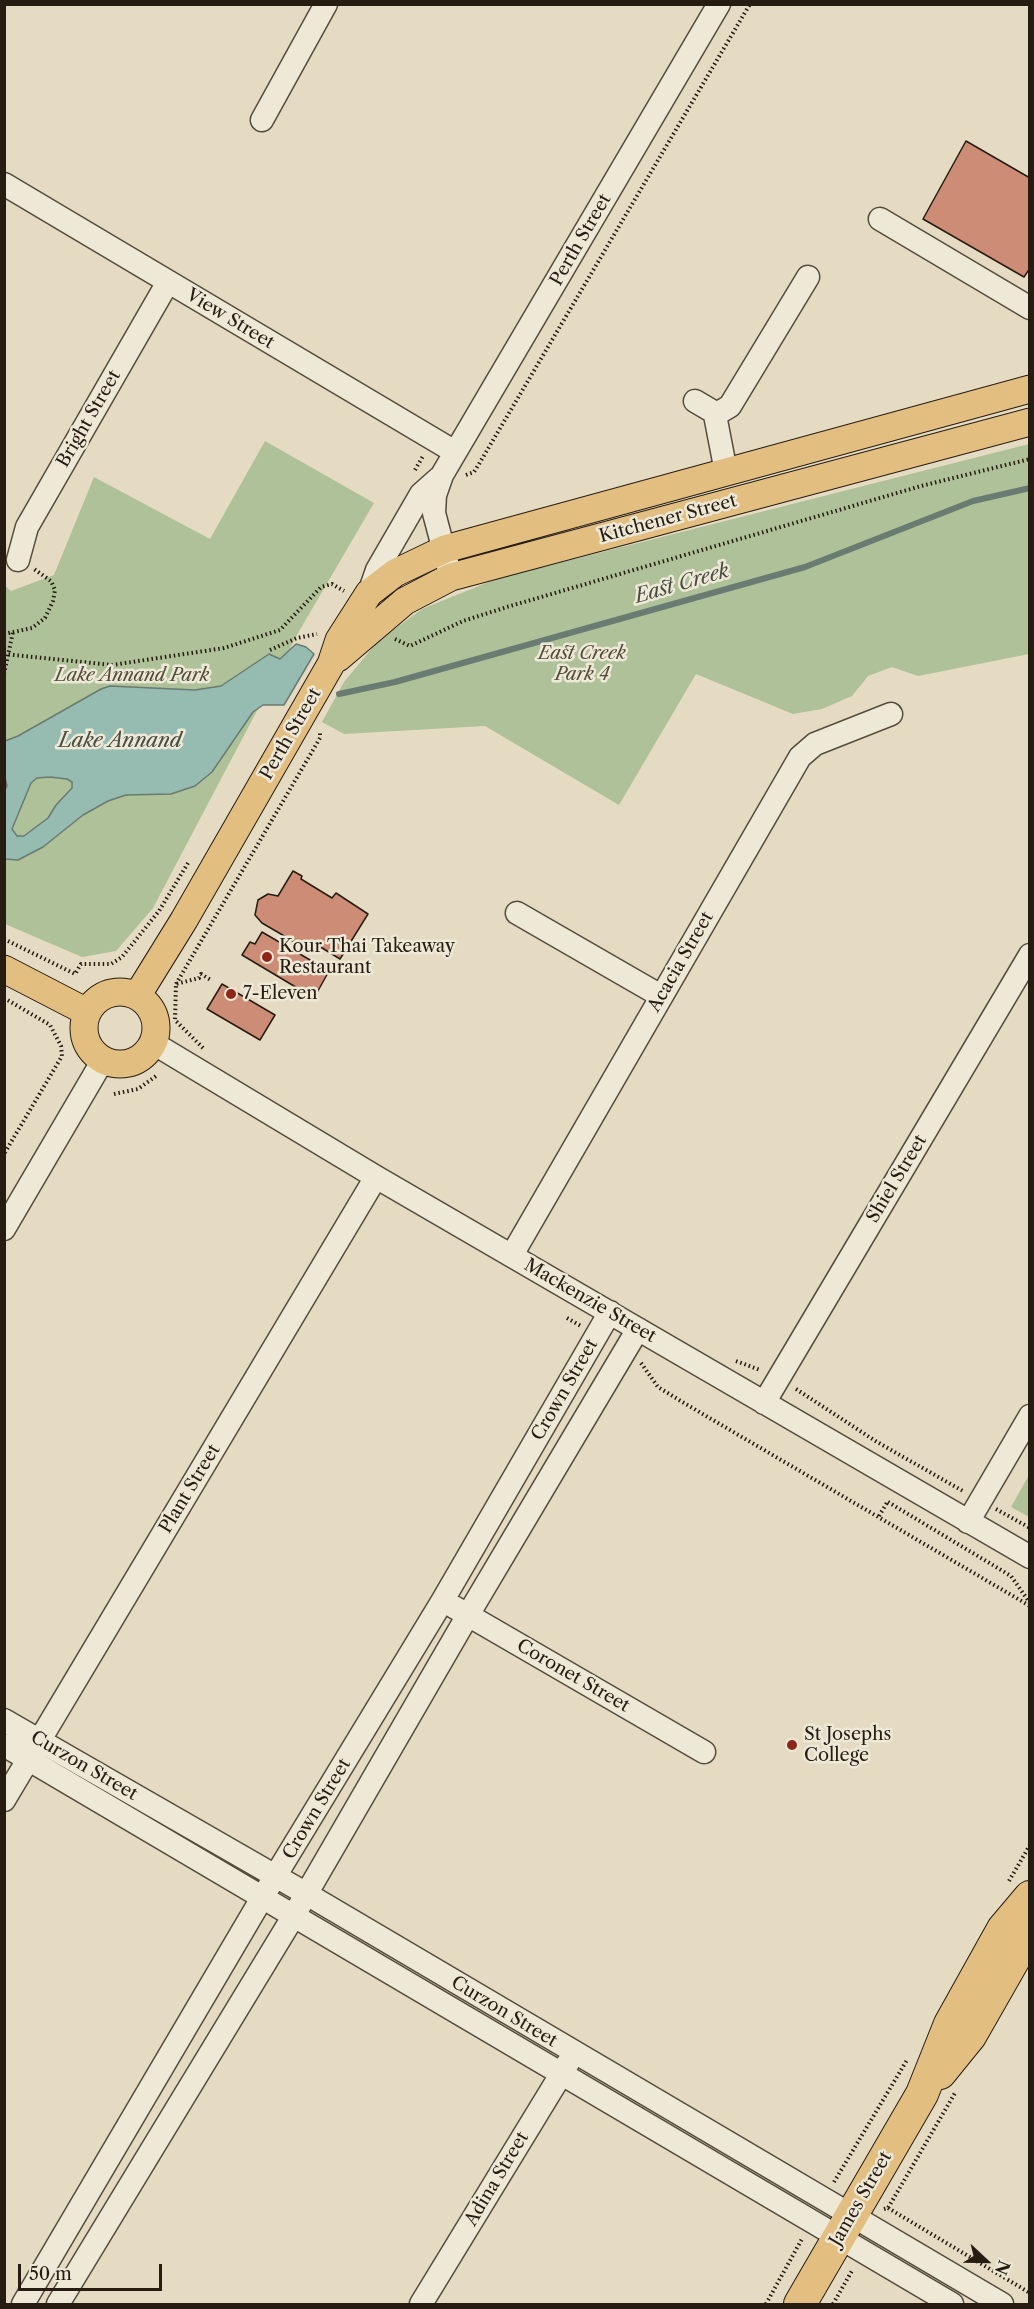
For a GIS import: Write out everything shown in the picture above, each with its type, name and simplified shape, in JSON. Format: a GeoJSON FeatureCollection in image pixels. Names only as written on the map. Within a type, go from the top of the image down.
{"type":"FeatureCollection","features":[{"type":"Feature","properties":{"kind":"highway","name":"James Street"},"geometry":{"type":"LineString","coordinates":[[800,2304],[922,2094],[950,2024],[1003,1929],[1029,1897]]}},
{"type":"Feature","properties":{"kind":"highway","name":"James Street"},"geometry":{"type":"LineString","coordinates":[[922,2094],[970,2036],[1029,1931]]}},
{"type":"Feature","properties":{"kind":"main road","name":"Kitchener Street"},"geometry":{"type":"LineString","coordinates":[[369,593],[395,573],[445,549],[1029,389]]}},
{"type":"Feature","properties":{"kind":"main road","name":"Kitchener Street"},"geometry":{"type":"LineString","coordinates":[[331,664],[405,601],[451,577],[1029,422]]}},
{"type":"Feature","properties":{"kind":"main road","name":"Perth Street"},"geometry":{"type":"LineString","coordinates":[[137,996],[311,720],[339,640],[369,593]]}},
{"type":"Feature","properties":{"kind":"main road"},"geometry":{"type":"LineString","coordinates":[[4,969],[87,1012]]}},
{"type":"Feature","properties":{"kind":"main road"},"geometry":{"type":"LineString","coordinates":[[113,992],[137,996],[152,1011],[155,1022],[153,1043],[147,1052],[131,1062],[122,1064],[103,1060],[91,1049],[84,1035],[87,1012],[98,999],[113,992]]}},
{"type":"Feature","properties":{"kind":"street"},"geometry":{"type":"LineString","coordinates":[[262,120],[326,4]]}},
{"type":"Feature","properties":{"kind":"street","name":"Perth Street"},"geometry":{"type":"LineString","coordinates":[[451,577],[435,513],[435,495],[442,475],[719,4]]}},
{"type":"Feature","properties":{"kind":"street","name":"View Street"},"geometry":{"type":"LineString","coordinates":[[4,184],[455,452]]}},
{"type":"Feature","properties":{"kind":"street"},"geometry":{"type":"LineString","coordinates":[[880,219],[1029,308]]}},
{"type":"Feature","properties":{"kind":"street"},"geometry":{"type":"LineString","coordinates":[[717,414],[730,406],[808,277]]}},
{"type":"Feature","properties":{"kind":"street","name":"Bright Street"},"geometry":{"type":"LineString","coordinates":[[18,560],[27,527],[168,282]]}},
{"type":"Feature","properties":{"kind":"street"},"geometry":{"type":"LineString","coordinates":[[695,401],[717,414]]}},
{"type":"Feature","properties":{"kind":"street"},"geometry":{"type":"LineString","coordinates":[[717,414],[726,472]]}},
{"type":"Feature","properties":{"kind":"street","name":"Perth Street"},"geometry":{"type":"LineString","coordinates":[[369,593],[377,570],[421,494],[442,475]]}},
{"type":"Feature","properties":{"kind":"street","name":"Acacia Street"},"geometry":{"type":"LineString","coordinates":[[512,1255],[800,757],[815,744],[891,714]]}},
{"type":"Feature","properties":{"kind":"street"},"geometry":{"type":"LineString","coordinates":[[518,914],[661,996]]}},
{"type":"Feature","properties":{"kind":"street","name":"Shiel Street"},"geometry":{"type":"LineString","coordinates":[[764,1403],[1029,955]]}},
{"type":"Feature","properties":{"kind":"street","name":"Mackenzie Street"},"geometry":{"type":"LineString","coordinates":[[153,1043],[376,1177],[1029,1557]]}},
{"type":"Feature","properties":{"kind":"street"},"geometry":{"type":"LineString","coordinates":[[4,1228],[103,1060]]}},
{"type":"Feature","properties":{"kind":"street","name":"Plant Street"},"geometry":{"type":"LineString","coordinates":[[4,1800],[376,1177]]}},
{"type":"Feature","properties":{"kind":"street","name":"Crown Street"},"geometry":{"type":"LineString","coordinates":[[23,2304],[442,1600],[610,1312]]}},
{"type":"Feature","properties":{"kind":"street","name":"Crown Street"},"geometry":{"type":"LineString","coordinates":[[58,2304],[293,1917],[468,1614],[638,1329]]}},
{"type":"Feature","properties":{"kind":"street"},"geometry":{"type":"LineString","coordinates":[[968,1522],[1029,1416]]}},
{"type":"Feature","properties":{"kind":"street","name":"Coronet Street"},"geometry":{"type":"LineString","coordinates":[[442,1600],[704,1752]]}},
{"type":"Feature","properties":{"kind":"street","name":"Curzon Street"},"geometry":{"type":"LineString","coordinates":[[4,1720],[34,1750],[262,1899],[561,2074],[845,2226],[1002,2304]]}},
{"type":"Feature","properties":{"kind":"street","name":"Curzon Street"},"geometry":{"type":"LineString","coordinates":[[4,1745],[34,1750],[305,1893],[574,2054],[845,2226],[952,2304]]}},
{"type":"Feature","properties":{"kind":"street","name":"Adina Street"},"geometry":{"type":"LineString","coordinates":[[421,2304],[574,2054]]}},
{"type":"Feature","properties":{"kind":"path"},"geometry":{"type":"LineString","coordinates":[[466,475],[474,472],[479,464],[750,4]]}},
{"type":"Feature","properties":{"kind":"path"},"geometry":{"type":"LineString","coordinates":[[4,634],[32,628],[45,618],[53,601],[55,590],[51,580],[43,573],[18,560]]}},
{"type":"Feature","properties":{"kind":"path"},"geometry":{"type":"LineString","coordinates":[[4,674],[14,632]]}},
{"type":"Feature","properties":{"kind":"path"},"geometry":{"type":"LineString","coordinates":[[270,650],[297,638],[326,634]]}},
{"type":"Feature","properties":{"kind":"path"},"geometry":{"type":"LineString","coordinates":[[176,984],[320,738],[311,720]]}},
{"type":"Feature","properties":{"kind":"path"},"geometry":{"type":"LineString","coordinates":[[4,939],[75,974],[81,963],[111,964],[123,957],[159,911],[189,861]]}},
{"type":"Feature","properties":{"kind":"path"},"geometry":{"type":"LineString","coordinates":[[169,984],[199,978],[201,974],[211,980]]}},
{"type":"Feature","properties":{"kind":"path"},"geometry":{"type":"LineString","coordinates":[[4,998],[50,1025],[62,1046],[62,1056],[4,1154]]}},
{"type":"Feature","properties":{"kind":"path"},"geometry":{"type":"LineString","coordinates":[[114,1094],[138,1089],[156,1076]]}},
{"type":"Feature","properties":{"kind":"path"},"geometry":{"type":"LineString","coordinates":[[567,1318],[597,1335]]}},
{"type":"Feature","properties":{"kind":"path"},"geometry":{"type":"LineString","coordinates":[[624,1352],[645,1365],[648,1374],[667,1392],[1029,1604]]}},
{"type":"Feature","properties":{"kind":"path"},"geometry":{"type":"LineString","coordinates":[[879,1516],[892,1494]]}},
{"type":"Feature","properties":{"kind":"path"},"geometry":{"type":"LineString","coordinates":[[888,1502],[1011,1576],[1029,1604]]}},
{"type":"Feature","properties":{"kind":"path"},"geometry":{"type":"LineString","coordinates":[[888,2208],[1029,2293]]}},
{"type":"Feature","properties":{"kind":"path"},"geometry":{"type":"LineString","coordinates":[[766,2304],[804,2233]]}},
{"type":"Feature","properties":{"kind":"path"},"geometry":{"type":"LineString","coordinates":[[833,2304],[854,2268]]}},
{"type":"Feature","properties":{"kind":"green space","name":"Lake Annand Park"},"geometry":{"type":"Polygon","coordinates":[[[265,441],[374,503],[298,633],[153,908],[116,951],[82,957],[5,924],[4,585],[11,591],[54,575],[94,477],[210,539],[265,441]]]}},
{"type":"Feature","properties":{"kind":"green space","name":"East Creek Park 4"},"geometry":{"type":"Polygon","coordinates":[[[1029,444],[1029,654],[918,676],[892,667],[868,676],[852,696],[822,709],[793,714],[696,674],[619,805],[485,726],[344,734],[322,722],[344,682],[378,641],[422,609],[496,579],[1029,444]]]}},
{"type":"Feature","properties":{"kind":"green space"},"geometry":{"type":"Polygon","coordinates":[[[1029,1475],[1030,1517],[1011,1507],[1029,1475]]]}},
{"type":"Feature","properties":{"kind":"water","name":"Lake Annand"},"geometry":{"type":"Polygon","coordinates":[[[296,644],[306,647],[314,654],[284,705],[263,705],[253,712],[212,772],[195,786],[171,794],[126,795],[108,801],[83,815],[43,847],[18,860],[5,859],[4,791],[7,786],[5,741],[110,686],[195,690],[221,686],[269,654],[280,659],[296,644]],[[37,778],[31,783],[12,829],[17,836],[24,836],[48,818],[56,805],[72,788],[72,782],[67,779],[37,778]]]}},
{"type":"Feature","properties":{"kind":"building"},"geometry":{"type":"Polygon","coordinates":[[[966,141],[1030,178],[1030,268],[1024,277],[923,219],[966,141]]]}},
{"type":"Feature","properties":{"kind":"building"},"geometry":{"type":"Polygon","coordinates":[[[293,871],[302,876],[301,879],[332,898],[336,893],[368,914],[340,959],[314,943],[310,951],[262,923],[255,915],[258,900],[268,894],[278,896],[293,871]]]}},
{"type":"Feature","properties":{"kind":"building"},"geometry":{"type":"Polygon","coordinates":[[[262,932],[329,971],[314,998],[242,955],[250,942],[255,944],[262,932]]]}},
{"type":"Feature","properties":{"kind":"building"},"geometry":{"type":"Polygon","coordinates":[[[222,984],[275,1015],[260,1040],[207,1009],[222,984]]]}},
{"type":"Feature","properties":{"kind":"waterway","name":"East Creek"},"geometry":{"type":"LineString","coordinates":[[339,694],[395,682],[805,567],[973,501],[1030,488]]}},
{"type":"Feature","properties":{"kind":"place","name":"Kour Thai Takeaway Restaurant"},"geometry":{"type":"Point","coordinates":[267,957]}},
{"type":"Feature","properties":{"kind":"place","name":"7-Eleven"},"geometry":{"type":"Point","coordinates":[231,994]}},
{"type":"Feature","properties":{"kind":"place","name":"St Josephs College"},"geometry":{"type":"Point","coordinates":[792,1745]}}]}
